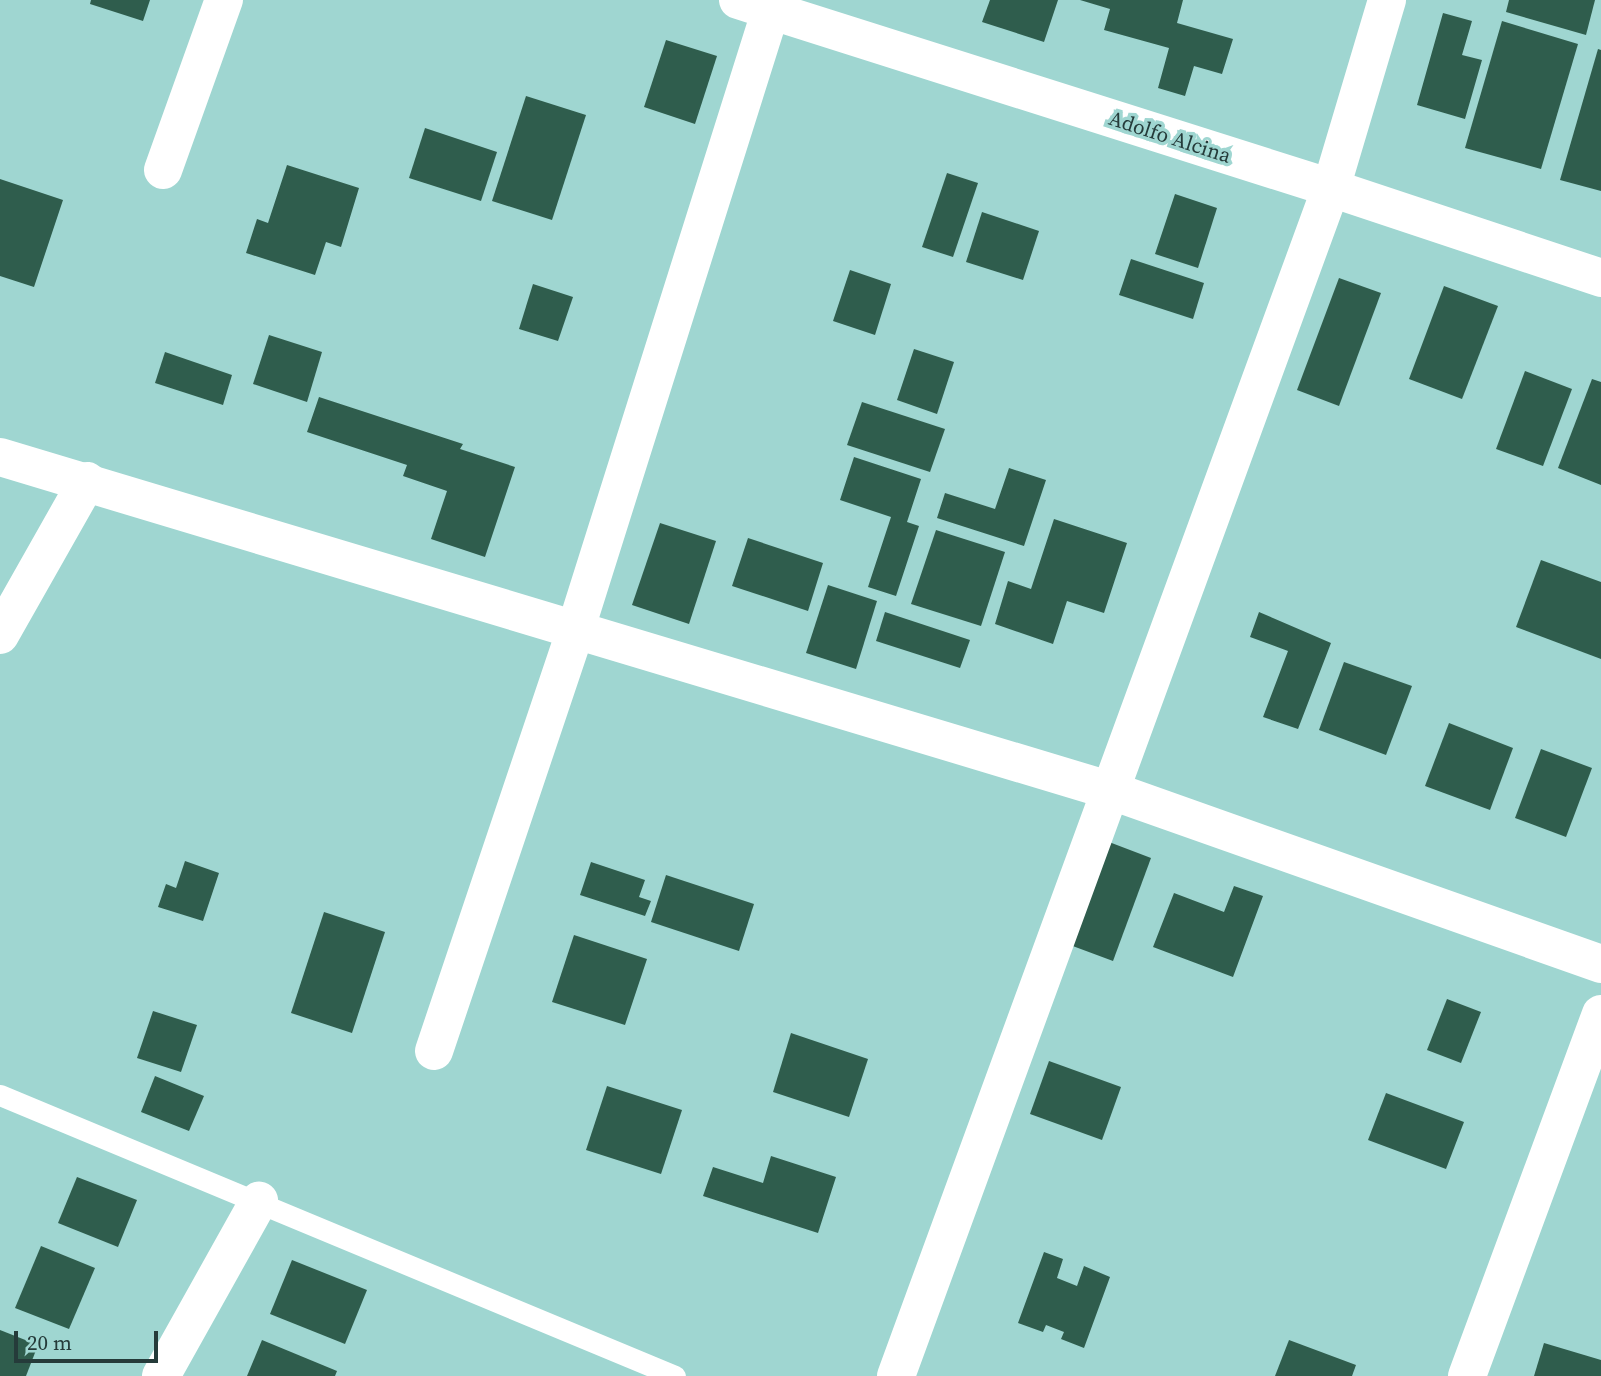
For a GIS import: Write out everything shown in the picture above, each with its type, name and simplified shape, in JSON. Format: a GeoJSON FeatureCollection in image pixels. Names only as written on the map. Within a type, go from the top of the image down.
{"type":"FeatureCollection","features":[{"type":"Feature","properties":{"kind":"street"},"geometry":{"type":"LineString","coordinates":[[163,170],[224,0]]}},
{"type":"Feature","properties":{"kind":"street"},"geometry":{"type":"LineString","coordinates":[[896,1376],[1331,188],[1387,0]]}},
{"type":"Feature","properties":{"kind":"street"},"geometry":{"type":"LineString","coordinates":[[434,1051],[576,628],[761,3]]}},
{"type":"Feature","properties":{"kind":"street","name":"Adolfo Alcina"},"geometry":{"type":"LineString","coordinates":[[761,3],[1601,278]]}},
{"type":"Feature","properties":{"kind":"street"},"geometry":{"type":"LineString","coordinates":[[0,457],[1112,791],[1601,964]]}},
{"type":"Feature","properties":{"kind":"street"},"geometry":{"type":"LineString","coordinates":[[0,635],[87,481]]}},
{"type":"Feature","properties":{"kind":"street"},"geometry":{"type":"LineString","coordinates":[[1467,1376],[1601,1014]]}},
{"type":"Feature","properties":{"kind":"street"},"geometry":{"type":"LineString","coordinates":[[161,1376],[259,1201]]}},
{"type":"Feature","properties":{"kind":"lane"},"geometry":{"type":"LineString","coordinates":[[0,1095],[676,1376]]}},
{"type":"Feature","properties":{"kind":"building"},"geometry":{"type":"Polygon","coordinates":[[[91,0],[150,0],[143,21],[90,4],[91,0]]]}},
{"type":"Feature","properties":{"kind":"building"},"geometry":{"type":"Polygon","coordinates":[[[990,0],[1058,0],[1044,42],[982,22],[990,0]]]}},
{"type":"Feature","properties":{"kind":"building"},"geometry":{"type":"Polygon","coordinates":[[[1080,0],[1183,0],[1177,23],[1233,39],[1222,74],[1194,66],[1185,96],[1158,88],[1169,48],[1104,30],[1110,9],[1080,0]]]}},
{"type":"Feature","properties":{"kind":"building"},"geometry":{"type":"Polygon","coordinates":[[[1509,0],[1595,0],[1586,35],[1506,12],[1509,0]]]}},
{"type":"Feature","properties":{"kind":"building"},"geometry":{"type":"Polygon","coordinates":[[[1443,13],[1472,21],[1462,55],[1482,60],[1465,119],[1417,105],[1443,13]]]}},
{"type":"Feature","properties":{"kind":"building"},"geometry":{"type":"Polygon","coordinates":[[[1502,21],[1578,44],[1541,169],[1465,148],[1502,21]]]}},
{"type":"Feature","properties":{"kind":"building"},"geometry":{"type":"Polygon","coordinates":[[[666,40],[717,56],[695,124],[644,107],[666,40]]]}},
{"type":"Feature","properties":{"kind":"building"},"geometry":{"type":"Polygon","coordinates":[[[1598,49],[1601,50],[1601,191],[1560,180],[1598,49]]]}},
{"type":"Feature","properties":{"kind":"building"},"geometry":{"type":"Polygon","coordinates":[[[526,96],[586,115],[552,220],[492,201],[526,96]]]}},
{"type":"Feature","properties":{"kind":"building"},"geometry":{"type":"Polygon","coordinates":[[[425,128],[497,152],[481,201],[409,178],[425,128]]]}},
{"type":"Feature","properties":{"kind":"building"},"geometry":{"type":"Polygon","coordinates":[[[287,165],[359,188],[341,247],[326,242],[315,275],[246,253],[257,219],[268,223],[287,165]]]}},
{"type":"Feature","properties":{"kind":"building"},"geometry":{"type":"Polygon","coordinates":[[[947,173],[978,183],[953,257],[922,247],[947,173]]]}},
{"type":"Feature","properties":{"kind":"building"},"geometry":{"type":"Polygon","coordinates":[[[0,179],[63,200],[34,287],[0,276],[0,179]]]}},
{"type":"Feature","properties":{"kind":"building"},"geometry":{"type":"Polygon","coordinates":[[[1175,194],[1217,208],[1198,268],[1155,254],[1175,194]]]}},
{"type":"Feature","properties":{"kind":"building"},"geometry":{"type":"Polygon","coordinates":[[[982,212],[1039,231],[1023,280],[966,262],[982,212]]]}},
{"type":"Feature","properties":{"kind":"building"},"geometry":{"type":"Polygon","coordinates":[[[1131,259],[1204,283],[1193,319],[1119,295],[1131,259]]]}},
{"type":"Feature","properties":{"kind":"building"},"geometry":{"type":"Polygon","coordinates":[[[850,270],[891,284],[875,335],[833,321],[850,270]]]}},
{"type":"Feature","properties":{"kind":"building"},"geometry":{"type":"Polygon","coordinates":[[[1339,278],[1381,293],[1339,406],[1297,390],[1339,278]]]}},
{"type":"Feature","properties":{"kind":"building"},"geometry":{"type":"Polygon","coordinates":[[[533,284],[573,297],[558,341],[519,329],[533,284]]]}},
{"type":"Feature","properties":{"kind":"building"},"geometry":{"type":"Polygon","coordinates":[[[1444,286],[1498,306],[1462,399],[1409,379],[1444,286]]]}},
{"type":"Feature","properties":{"kind":"building"},"geometry":{"type":"Polygon","coordinates":[[[269,335],[322,352],[307,402],[253,384],[269,335]]]}},
{"type":"Feature","properties":{"kind":"building"},"geometry":{"type":"Polygon","coordinates":[[[914,349],[954,362],[937,414],[897,400],[914,349]]]}},
{"type":"Feature","properties":{"kind":"building"},"geometry":{"type":"Polygon","coordinates":[[[165,352],[232,375],[223,405],[155,383],[165,352]]]}},
{"type":"Feature","properties":{"kind":"building"},"geometry":{"type":"Polygon","coordinates":[[[1525,371],[1572,389],[1543,466],[1496,449],[1525,371]]]}},
{"type":"Feature","properties":{"kind":"building"},"geometry":{"type":"Polygon","coordinates":[[[1592,379],[1601,382],[1601,485],[1558,468],[1592,379]]]}},
{"type":"Feature","properties":{"kind":"building"},"geometry":{"type":"Polygon","coordinates":[[[319,397],[463,444],[460,449],[515,467],[485,557],[431,539],[447,491],[403,476],[407,465],[307,432],[319,397]]]}},
{"type":"Feature","properties":{"kind":"building"},"geometry":{"type":"Polygon","coordinates":[[[862,402],[945,429],[930,472],[847,445],[862,402]]]}},
{"type":"Feature","properties":{"kind":"building"},"geometry":{"type":"Polygon","coordinates":[[[854,457],[921,479],[907,522],[919,526],[896,596],[868,587],[891,517],[840,500],[854,457]]]}},
{"type":"Feature","properties":{"kind":"building"},"geometry":{"type":"Polygon","coordinates":[[[1009,468],[1046,480],[1024,546],[937,518],[945,493],[995,509],[1009,468]]]}},
{"type":"Feature","properties":{"kind":"building"},"geometry":{"type":"Polygon","coordinates":[[[1054,519],[1127,543],[1104,613],[1067,601],[1053,644],[995,624],[1008,581],[1031,589],[1054,519]]]}},
{"type":"Feature","properties":{"kind":"building"},"geometry":{"type":"Polygon","coordinates":[[[660,523],[716,541],[689,624],[632,605],[660,523]]]}},
{"type":"Feature","properties":{"kind":"building"},"geometry":{"type":"Polygon","coordinates":[[[936,530],[1005,552],[981,626],[911,604],[936,530]]]}},
{"type":"Feature","properties":{"kind":"building"},"geometry":{"type":"Polygon","coordinates":[[[748,538],[823,563],[808,611],[732,586],[748,538]]]}},
{"type":"Feature","properties":{"kind":"building"},"geometry":{"type":"Polygon","coordinates":[[[1541,560],[1601,582],[1601,659],[1516,627],[1541,560]]]}},
{"type":"Feature","properties":{"kind":"building"},"geometry":{"type":"Polygon","coordinates":[[[828,585],[877,601],[856,669],[806,653],[828,585]]]}},
{"type":"Feature","properties":{"kind":"building"},"geometry":{"type":"Polygon","coordinates":[[[885,612],[970,640],[960,668],[876,641],[885,612]]]}},
{"type":"Feature","properties":{"kind":"building"},"geometry":{"type":"Polygon","coordinates":[[[1259,612],[1331,643],[1298,729],[1263,717],[1288,651],[1250,637],[1259,612]]]}},
{"type":"Feature","properties":{"kind":"building"},"geometry":{"type":"Polygon","coordinates":[[[1344,662],[1412,686],[1386,755],[1319,730],[1344,662]]]}},
{"type":"Feature","properties":{"kind":"building"},"geometry":{"type":"Polygon","coordinates":[[[1449,723],[1513,748],[1490,810],[1425,786],[1449,723]]]}},
{"type":"Feature","properties":{"kind":"building"},"geometry":{"type":"Polygon","coordinates":[[[1541,749],[1592,768],[1566,837],[1515,818],[1541,749]]]}},
{"type":"Feature","properties":{"kind":"building"},"geometry":{"type":"Polygon","coordinates":[[[1109,842],[1151,858],[1113,961],[1070,945],[1109,842]]]}},
{"type":"Feature","properties":{"kind":"building"},"geometry":{"type":"Polygon","coordinates":[[[185,861],[219,873],[203,921],[158,907],[166,884],[176,888],[185,861]]]}},
{"type":"Feature","properties":{"kind":"building"},"geometry":{"type":"Polygon","coordinates":[[[591,862],[645,880],[639,897],[651,901],[645,916],[580,895],[591,862]]]}},
{"type":"Feature","properties":{"kind":"building"},"geometry":{"type":"Polygon","coordinates":[[[666,875],[754,904],[739,951],[651,922],[666,875]]]}},
{"type":"Feature","properties":{"kind":"building"},"geometry":{"type":"Polygon","coordinates":[[[1234,886],[1263,896],[1233,977],[1153,947],[1174,893],[1224,912],[1234,886]]]}},
{"type":"Feature","properties":{"kind":"building"},"geometry":{"type":"Polygon","coordinates":[[[324,912],[385,932],[352,1033],[291,1013],[324,912]]]}},
{"type":"Feature","properties":{"kind":"building"},"geometry":{"type":"Polygon","coordinates":[[[574,935],[647,959],[625,1025],[552,1002],[574,935]]]}},
{"type":"Feature","properties":{"kind":"building"},"geometry":{"type":"Polygon","coordinates":[[[1447,999],[1481,1012],[1461,1063],[1427,1050],[1447,999]]]}},
{"type":"Feature","properties":{"kind":"building"},"geometry":{"type":"Polygon","coordinates":[[[153,1011],[197,1025],[181,1072],[137,1058],[153,1011]]]}},
{"type":"Feature","properties":{"kind":"building"},"geometry":{"type":"Polygon","coordinates":[[[791,1033],[868,1059],[849,1117],[773,1092],[791,1033]]]}},
{"type":"Feature","properties":{"kind":"building"},"geometry":{"type":"Polygon","coordinates":[[[1049,1061],[1121,1087],[1102,1140],[1030,1114],[1049,1061]]]}},
{"type":"Feature","properties":{"kind":"building"},"geometry":{"type":"Polygon","coordinates":[[[155,1076],[204,1096],[189,1131],[141,1112],[155,1076]]]}},
{"type":"Feature","properties":{"kind":"building"},"geometry":{"type":"Polygon","coordinates":[[[607,1086],[682,1110],[661,1174],[586,1150],[607,1086]]]}},
{"type":"Feature","properties":{"kind":"building"},"geometry":{"type":"Polygon","coordinates":[[[1386,1093],[1464,1122],[1446,1169],[1368,1140],[1386,1093]]]}},
{"type":"Feature","properties":{"kind":"building"},"geometry":{"type":"Polygon","coordinates":[[[771,1156],[836,1177],[818,1233],[703,1196],[713,1167],[763,1183],[771,1156]]]}},
{"type":"Feature","properties":{"kind":"building"},"geometry":{"type":"Polygon","coordinates":[[[77,1177],[137,1200],[118,1247],[58,1223],[77,1177]]]}},
{"type":"Feature","properties":{"kind":"building"},"geometry":{"type":"Polygon","coordinates":[[[41,1246],[95,1268],[69,1329],[15,1308],[41,1246]]]}},
{"type":"Feature","properties":{"kind":"building"},"geometry":{"type":"Polygon","coordinates":[[[1044,1252],[1063,1259],[1057,1278],[1077,1286],[1084,1266],[1110,1277],[1084,1348],[1061,1339],[1064,1332],[1046,1325],[1043,1332],[1018,1323],[1044,1252]]]}},
{"type":"Feature","properties":{"kind":"building"},"geometry":{"type":"Polygon","coordinates":[[[292,1260],[367,1290],[345,1344],[270,1314],[292,1260]]]}},
{"type":"Feature","properties":{"kind":"building"},"geometry":{"type":"Polygon","coordinates":[[[0,1330],[38,1345],[26,1376],[0,1376],[0,1330]]]}},
{"type":"Feature","properties":{"kind":"building"},"geometry":{"type":"Polygon","coordinates":[[[262,1340],[337,1371],[335,1376],[247,1376],[262,1340]]]}},
{"type":"Feature","properties":{"kind":"building"},"geometry":{"type":"Polygon","coordinates":[[[1289,1340],[1356,1365],[1352,1376],[1275,1376],[1289,1340]]]}},
{"type":"Feature","properties":{"kind":"building"},"geometry":{"type":"Polygon","coordinates":[[[1544,1343],[1601,1360],[1601,1376],[1534,1376],[1544,1343]]]}}]}
